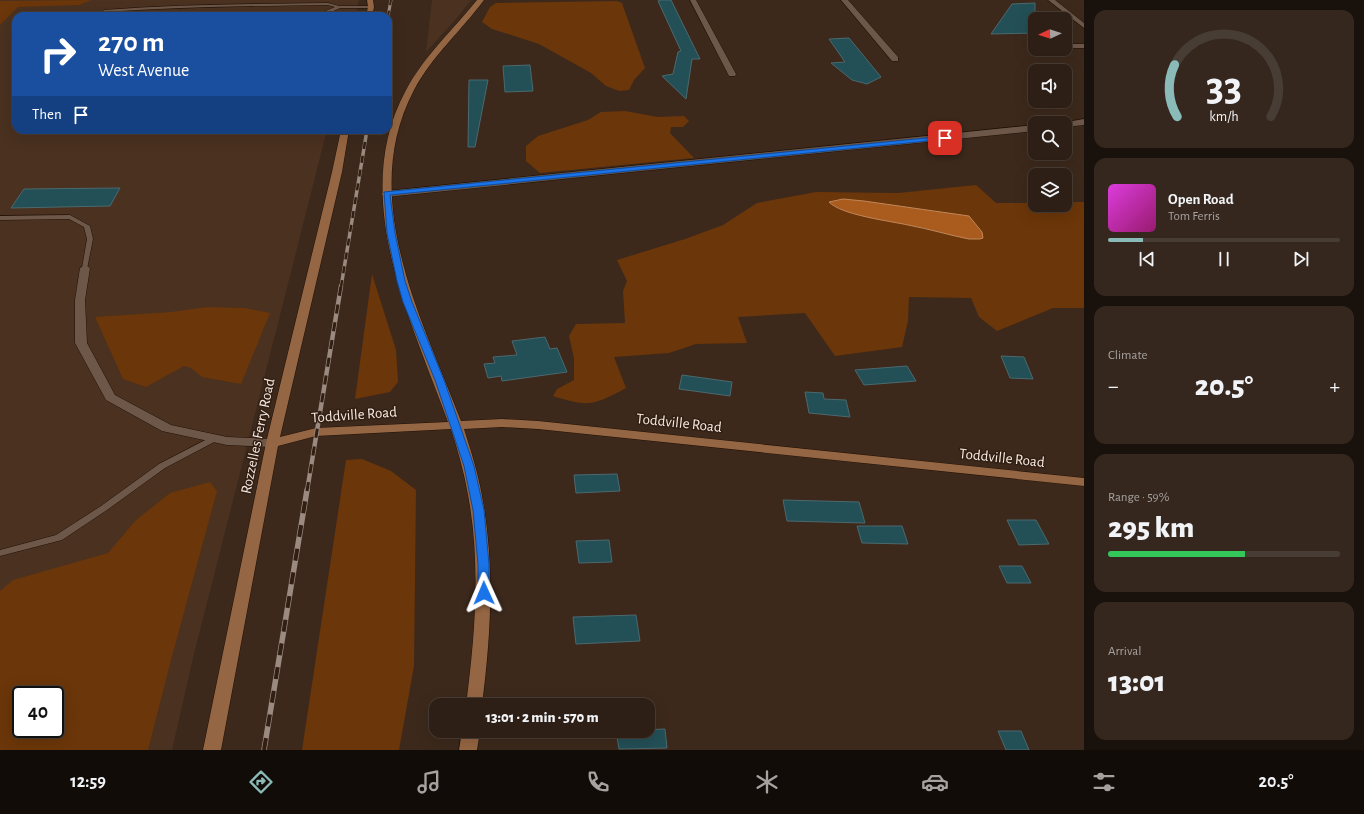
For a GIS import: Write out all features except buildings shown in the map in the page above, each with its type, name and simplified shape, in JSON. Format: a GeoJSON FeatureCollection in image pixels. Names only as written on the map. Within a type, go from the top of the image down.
{"type":"FeatureCollection","features":[{"type":"Feature","properties":{"kind":"street"},"geometry":{"type":"LineString","coordinates":[[475,698],[479,665],[484,593],[478,510],[469,466],[456,425],[401,281],[391,233],[386,194],[390,144],[394,127],[412,87],[429,60],[481,0]]}},
{"type":"Feature","properties":{"kind":"street"},"geometry":{"type":"LineString","coordinates":[[692,0],[732,74]]}},
{"type":"Feature","properties":{"kind":"street"},"geometry":{"type":"LineString","coordinates":[[844,0],[895,59]]}},
{"type":"Feature","properties":{"kind":"street"},"geometry":{"type":"LineString","coordinates":[[1051,0],[1084,26]]}},
{"type":"Feature","properties":{"kind":"street"},"geometry":{"type":"LineString","coordinates":[[1072,46],[1084,46]]}},
{"type":"Feature","properties":{"kind":"street"},"geometry":{"type":"LineString","coordinates":[[1072,123],[1084,122]]}},
{"type":"Feature","properties":{"kind":"street"},"geometry":{"type":"LineString","coordinates":[[386,194],[1028,129]]}},
{"type":"Feature","properties":{"kind":"street","name":"Rozzelles Ferry Road"},"geometry":{"type":"LineString","coordinates":[[212,750],[272,443],[345,134]]}},
{"type":"Feature","properties":{"kind":"street"},"geometry":{"type":"LineString","coordinates":[[85,268],[80,300],[81,343],[110,397],[167,428],[227,441],[272,443]]}},
{"type":"Feature","properties":{"kind":"street","name":"Toddville Road"},"geometry":{"type":"LineString","coordinates":[[272,443],[316,432],[502,423],[538,425],[1084,482]]}},
{"type":"Feature","properties":{"kind":"street"},"geometry":{"type":"LineString","coordinates":[[468,750],[470,738]]}},
{"type":"Feature","properties":{"kind":"lane"},"geometry":{"type":"LineString","coordinates":[[327,12],[339,7],[370,3]]}},
{"type":"Feature","properties":{"kind":"lane"},"geometry":{"type":"LineString","coordinates":[[104,11],[154,7],[213,5],[328,4],[339,7]]}},
{"type":"Feature","properties":{"kind":"lane"},"geometry":{"type":"LineString","coordinates":[[0,218],[70,217],[87,226],[90,239],[85,268]]}},
{"type":"Feature","properties":{"kind":"lane"},"geometry":{"type":"LineString","coordinates":[[0,553],[59,538],[162,466],[213,439]]}},
{"type":"Feature","properties":{"kind":"shaded area"},"geometry":{"type":"Polygon","coordinates":[[[0,0],[359,0],[357,12],[12,12],[12,134],[326,134],[193,658],[172,750],[0,750],[0,0]]]}},
{"type":"Feature","properties":{"kind":"shaded area"},"geometry":{"type":"Polygon","coordinates":[[[91,0],[79,5],[18,7],[0,25],[0,1],[91,0]]]}},
{"type":"Feature","properties":{"kind":"shaded area"},"geometry":{"type":"Polygon","coordinates":[[[432,0],[471,0],[426,52],[432,0]]]}},
{"type":"Feature","properties":{"kind":"shaded area"},"geometry":{"type":"Polygon","coordinates":[[[617,1],[622,3],[645,68],[634,80],[629,90],[619,91],[606,86],[591,73],[539,44],[492,29],[482,22],[490,7],[496,3],[617,1]]]}},
{"type":"Feature","properties":{"kind":"shaded area"},"geometry":{"type":"Polygon","coordinates":[[[625,111],[658,117],[684,116],[689,121],[683,127],[671,127],[670,133],[694,158],[540,173],[526,161],[526,146],[538,136],[588,120],[601,112],[625,111]]]}},
{"type":"Feature","properties":{"kind":"shaded area"},"geometry":{"type":"Polygon","coordinates":[[[976,185],[996,203],[1028,203],[1028,212],[1072,212],[1072,202],[1084,202],[1084,308],[1053,308],[997,331],[979,317],[971,298],[909,297],[908,321],[902,347],[835,356],[805,313],[738,317],[747,343],[696,344],[669,353],[614,357],[626,388],[606,398],[590,403],[575,402],[553,396],[557,389],[574,380],[574,358],[569,336],[576,324],[625,323],[623,291],[627,281],[617,260],[685,239],[723,225],[757,203],[816,192],[898,193],[976,185]],[[864,201],[833,206],[845,211],[969,239],[969,216],[864,201]]]}},
{"type":"Feature","properties":{"kind":"shaded area"},"geometry":{"type":"Polygon","coordinates":[[[843,199],[969,216],[982,232],[983,238],[969,239],[866,217],[844,211],[835,207],[829,202],[843,199]]]}},
{"type":"Feature","properties":{"kind":"shaded area"},"geometry":{"type":"Polygon","coordinates":[[[372,274],[396,350],[398,382],[390,392],[355,399],[372,274]]]}},
{"type":"Feature","properties":{"kind":"shaded area"},"geometry":{"type":"Polygon","coordinates":[[[208,307],[245,308],[270,313],[241,384],[202,377],[191,368],[184,366],[146,387],[123,379],[95,317],[171,312],[208,307]]]}},
{"type":"Feature","properties":{"kind":"shaded area"},"geometry":{"type":"Polygon","coordinates":[[[362,459],[391,471],[416,490],[414,666],[399,750],[302,750],[346,460],[362,459]]]}},
{"type":"Feature","properties":{"kind":"shaded area"},"geometry":{"type":"Polygon","coordinates":[[[210,482],[217,491],[148,750],[0,750],[0,591],[13,580],[108,553],[136,520],[170,493],[210,482]]]}},
{"type":"Feature","properties":{"kind":"railway"},"geometry":{"type":"LineString","coordinates":[[389,12],[391,0]]}},
{"type":"Feature","properties":{"kind":"railway"},"geometry":{"type":"LineString","coordinates":[[341,287],[366,134]]}},
{"type":"Feature","properties":{"kind":"railway"},"geometry":{"type":"LineString","coordinates":[[307,491],[341,286]]}},
{"type":"Feature","properties":{"kind":"railway"},"geometry":{"type":"LineString","coordinates":[[264,750],[307,490]]}},
{"type":"Feature","properties":{"kind":"route"},"geometry":{"type":"LineString","coordinates":[[484,593],[478,510],[469,466],[440,380],[401,281],[396,262],[386,194],[945,138]]}}]}
